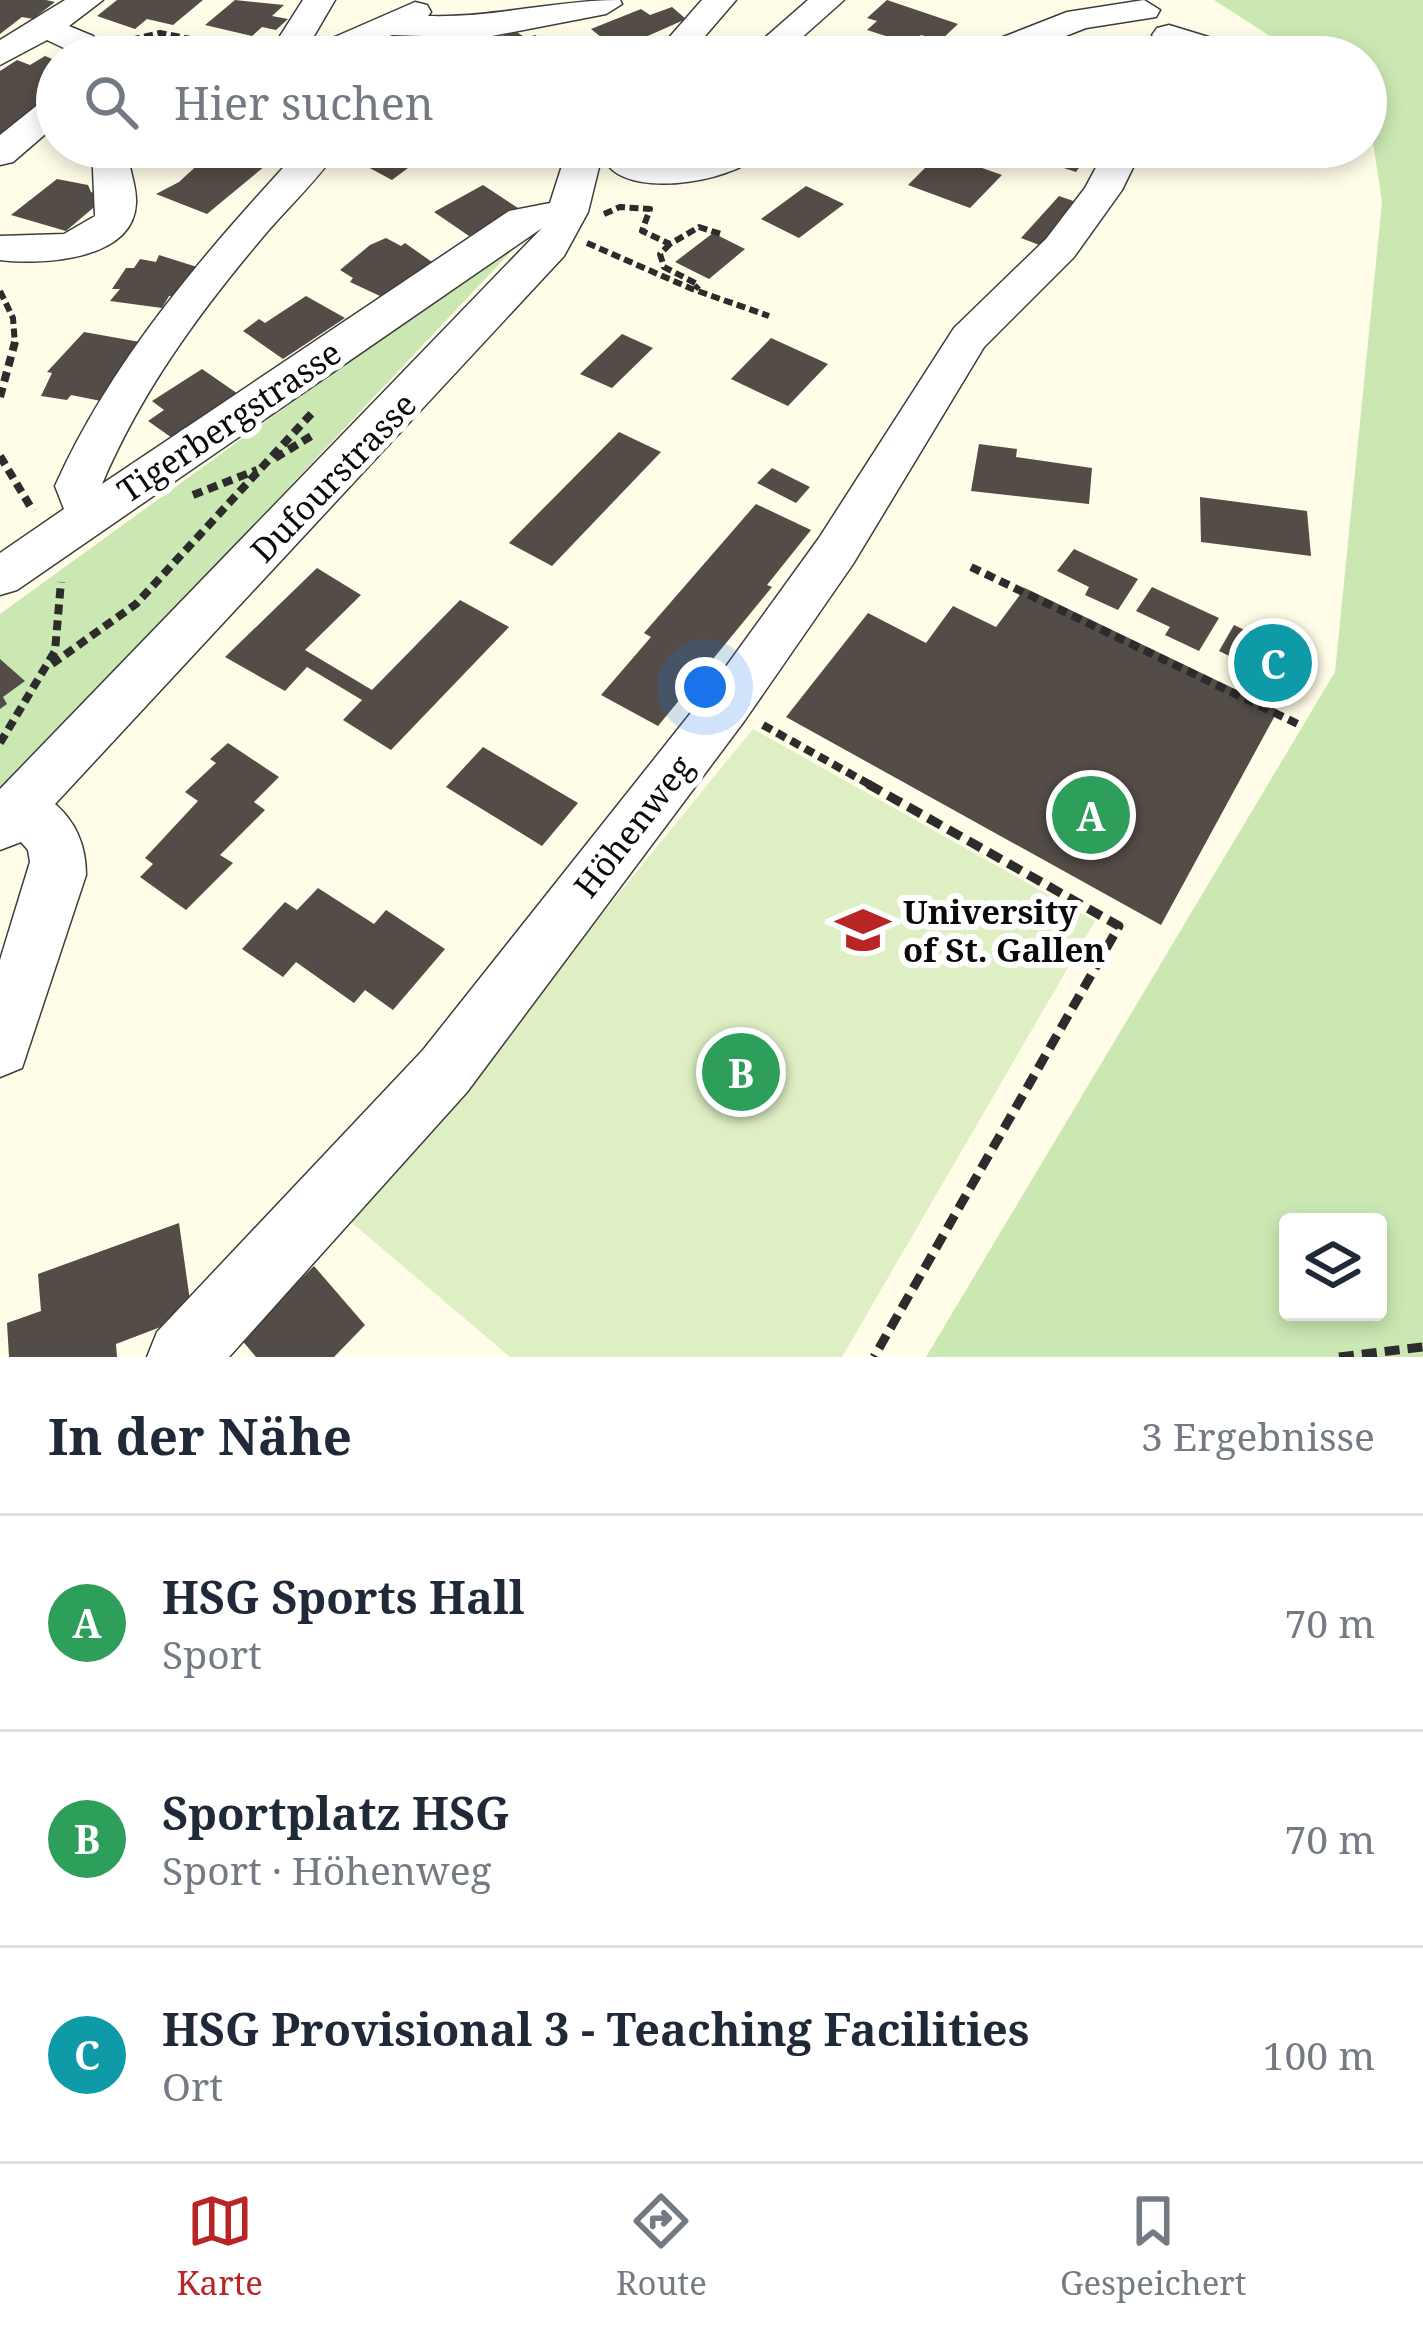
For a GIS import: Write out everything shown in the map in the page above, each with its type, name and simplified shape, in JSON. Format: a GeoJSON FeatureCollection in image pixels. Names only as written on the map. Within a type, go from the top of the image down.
{"type":"FeatureCollection","features":[{"type":"Feature","properties":{"kind":"street"},"geometry":{"type":"LineString","coordinates":[[0,55],[87,0]]}},
{"type":"Feature","properties":{"kind":"street"},"geometry":{"type":"LineString","coordinates":[[297,36],[319,0]]}},
{"type":"Feature","properties":{"kind":"street"},"geometry":{"type":"LineString","coordinates":[[361,36],[443,0]]}},
{"type":"Feature","properties":{"kind":"street"},"geometry":{"type":"LineString","coordinates":[[689,36],[721,0]]}},
{"type":"Feature","properties":{"kind":"street"},"geometry":{"type":"LineString","coordinates":[[785,36],[828,0]]}},
{"type":"Feature","properties":{"kind":"street"},"geometry":{"type":"LineString","coordinates":[[384,25],[482,28],[606,4]]}},
{"type":"Feature","properties":{"kind":"street"},"geometry":{"type":"LineString","coordinates":[[1036,36],[1079,19],[1147,5],[1162,36]]}},
{"type":"Feature","properties":{"kind":"street"},"geometry":{"type":"LineString","coordinates":[[47,28],[65,36]]}},
{"type":"Feature","properties":{"kind":"street"},"geometry":{"type":"LineString","coordinates":[[0,154],[36,124]]}},
{"type":"Feature","properties":{"kind":"street"},"geometry":{"type":"LineString","coordinates":[[0,248],[37,252],[59,248],[106,225],[117,205],[113,168]]}},
{"type":"Feature","properties":{"kind":"street","name":"Tigerbergstrasse"},"geometry":{"type":"LineString","coordinates":[[304,168],[203,284],[90,454],[78,486],[90,515],[523,219],[575,226]]}},
{"type":"Feature","properties":{"kind":"street","name":"Dufourstrasse"},"geometry":{"type":"LineString","coordinates":[[9,817],[575,226],[580,168]]}},
{"type":"Feature","properties":{"kind":"street","name":"Dufourstrasse"},"geometry":{"type":"LineString","coordinates":[[610,168],[639,180]]}},
{"type":"Feature","properties":{"kind":"street"},"geometry":{"type":"LineString","coordinates":[[639,180],[696,168]]}},
{"type":"Feature","properties":{"kind":"street","name":"Höhenweg"},"geometry":{"type":"LineString","coordinates":[[182,1357],[446,1071],[727,705],[836,551],[969,338],[1060,248],[1114,168]]}},
{"type":"Feature","properties":{"kind":"street"},"geometry":{"type":"LineString","coordinates":[[0,577],[90,515]]}},
{"type":"Feature","properties":{"kind":"street"},"geometry":{"type":"LineString","coordinates":[[0,1047],[58,875],[59,851],[52,830],[9,817]]}},
{"type":"Feature","properties":{"kind":"path"},"geometry":{"type":"LineString","coordinates":[[639,180],[642,231],[670,244]]}},
{"type":"Feature","properties":{"kind":"path"},"geometry":{"type":"LineString","coordinates":[[575,226],[694,290],[769,316]]}},
{"type":"Feature","properties":{"kind":"path"},"geometry":{"type":"LineString","coordinates":[[694,290],[699,285],[664,267],[660,254],[700,226],[724,235]]}},
{"type":"Feature","properties":{"kind":"path"},"geometry":{"type":"LineString","coordinates":[[0,291],[16,319],[19,342],[0,398]]}},
{"type":"Feature","properties":{"kind":"path"},"geometry":{"type":"LineString","coordinates":[[52,664],[136,604],[326,398]]}},
{"type":"Feature","properties":{"kind":"path"},"geometry":{"type":"LineString","coordinates":[[214,489],[261,468],[321,431]]}},
{"type":"Feature","properties":{"kind":"path"},"geometry":{"type":"LineString","coordinates":[[0,456],[34,513]]}},
{"type":"Feature","properties":{"kind":"path"},"geometry":{"type":"LineString","coordinates":[[0,743],[52,664],[64,622],[59,561]]}},
{"type":"Feature","properties":{"kind":"path"},"geometry":{"type":"LineString","coordinates":[[971,567],[1302,726]]}},
{"type":"Feature","properties":{"kind":"path"},"geometry":{"type":"LineString","coordinates":[[727,705],[1119,926],[874,1357]]}},
{"type":"Feature","properties":{"kind":"path"},"geometry":{"type":"LineString","coordinates":[[1339,1357],[1423,1347]]}},
{"type":"Feature","properties":{"kind":"green space"},"geometry":{"type":"Polygon","coordinates":[[[1214,0],[1423,0],[1423,1357],[926,1357],[1335,672],[1382,202],[1377,168],[1387,168],[1387,36],[1270,36],[1214,0]]]}},
{"type":"Feature","properties":{"kind":"green space"},"geometry":{"type":"Polygon","coordinates":[[[534,227],[0,794],[0,614],[534,227]]]}},
{"type":"Feature","properties":{"kind":"green space"},"geometry":{"type":"Polygon","coordinates":[[[753,729],[1095,921],[842,1357],[510,1357],[351,1222],[753,729]]]}},
{"type":"Feature","properties":{"kind":"building"},"geometry":{"type":"Polygon","coordinates":[[[0,0],[55,2],[33,19],[22,17],[0,34],[0,0]]]}},
{"type":"Feature","properties":{"kind":"building"},"geometry":{"type":"Polygon","coordinates":[[[117,0],[203,0],[173,25],[147,19],[135,29],[97,16],[117,0]]]}},
{"type":"Feature","properties":{"kind":"building"},"geometry":{"type":"Polygon","coordinates":[[[235,0],[284,5],[272,16],[288,19],[276,30],[262,27],[252,36],[205,25],[235,0]]]}},
{"type":"Feature","properties":{"kind":"building"},"geometry":{"type":"Polygon","coordinates":[[[887,0],[958,24],[945,36],[886,36],[867,30],[877,21],[867,18],[887,0]]]}},
{"type":"Feature","properties":{"kind":"building"},"geometry":{"type":"Polygon","coordinates":[[[672,7],[686,19],[648,36],[600,36],[591,29],[641,9],[650,15],[672,7]]]}},
{"type":"Feature","properties":{"kind":"building"},"geometry":{"type":"Polygon","coordinates":[[[17,60],[30,65],[36,61],[36,105],[0,134],[0,71],[17,60]]]}},
{"type":"Feature","properties":{"kind":"building"},"geometry":{"type":"Polygon","coordinates":[[[194,168],[263,168],[207,214],[156,194],[194,168]]]}},
{"type":"Feature","properties":{"kind":"building"},"geometry":{"type":"Polygon","coordinates":[[[370,168],[408,168],[392,180],[370,168]]]}},
{"type":"Feature","properties":{"kind":"building"},"geometry":{"type":"Polygon","coordinates":[[[925,168],[983,168],[1002,175],[970,208],[908,185],[925,168]]]}},
{"type":"Feature","properties":{"kind":"building"},"geometry":{"type":"Polygon","coordinates":[[[57,179],[88,185],[91,192],[106,197],[66,231],[11,215],[57,179]]]}},
{"type":"Feature","properties":{"kind":"building"},"geometry":{"type":"Polygon","coordinates":[[[483,185],[518,208],[469,236],[434,212],[483,185]]]}},
{"type":"Feature","properties":{"kind":"building"},"geometry":{"type":"Polygon","coordinates":[[[806,186],[844,204],[799,238],[761,219],[806,186]]]}},
{"type":"Feature","properties":{"kind":"building"},"geometry":{"type":"Polygon","coordinates":[[[1059,196],[1085,205],[1047,248],[1021,238],[1059,196]]]}},
{"type":"Feature","properties":{"kind":"building"},"geometry":{"type":"Polygon","coordinates":[[[713,233],[745,249],[709,279],[675,262],[713,233]]]}},
{"type":"Feature","properties":{"kind":"building"},"geometry":{"type":"Polygon","coordinates":[[[386,238],[401,246],[405,243],[432,262],[398,289],[380,296],[350,282],[353,278],[340,270],[386,238]]]}},
{"type":"Feature","properties":{"kind":"building"},"geometry":{"type":"Polygon","coordinates":[[[159,255],[197,267],[179,296],[169,296],[162,308],[110,301],[120,289],[112,289],[126,268],[134,268],[140,259],[156,262],[159,255]]]}},
{"type":"Feature","properties":{"kind":"building"},"geometry":{"type":"Polygon","coordinates":[[[306,296],[345,318],[283,359],[243,331],[259,319],[265,323],[306,296]]]}},
{"type":"Feature","properties":{"kind":"building"},"geometry":{"type":"Polygon","coordinates":[[[84,332],[140,342],[123,364],[132,367],[101,401],[41,396],[52,373],[47,372],[84,332]]]}},
{"type":"Feature","properties":{"kind":"building"},"geometry":{"type":"Polygon","coordinates":[[[622,334],[653,348],[612,388],[580,374],[622,334]]]}},
{"type":"Feature","properties":{"kind":"building"},"geometry":{"type":"Polygon","coordinates":[[[771,338],[828,364],[788,406],[731,379],[771,338]]]}},
{"type":"Feature","properties":{"kind":"building"},"geometry":{"type":"Polygon","coordinates":[[[202,369],[241,396],[175,440],[148,421],[164,410],[152,401],[202,369]]]}},
{"type":"Feature","properties":{"kind":"building"},"geometry":{"type":"Polygon","coordinates":[[[619,432],[661,452],[552,566],[509,543],[619,432]]]}},
{"type":"Feature","properties":{"kind":"building"},"geometry":{"type":"Polygon","coordinates":[[[979,444],[1017,449],[1016,457],[1092,468],[1089,504],[971,491],[979,444]]]}},
{"type":"Feature","properties":{"kind":"building"},"geometry":{"type":"Polygon","coordinates":[[[772,468],[810,487],[796,503],[757,483],[772,468]]]}},
{"type":"Feature","properties":{"kind":"building"},"geometry":{"type":"Polygon","coordinates":[[[1200,497],[1307,511],[1311,556],[1201,542],[1200,497]]]}},
{"type":"Feature","properties":{"kind":"building"},"geometry":{"type":"Polygon","coordinates":[[[756,504],[811,530],[767,585],[772,587],[658,726],[601,695],[651,637],[644,633],[756,504]]]}},
{"type":"Feature","properties":{"kind":"building"},"geometry":{"type":"Polygon","coordinates":[[[1074,549],[1138,579],[1118,610],[1085,595],[1089,587],[1057,571],[1074,549]]]}},
{"type":"Feature","properties":{"kind":"building"},"geometry":{"type":"Polygon","coordinates":[[[317,568],[361,595],[305,650],[372,690],[460,600],[509,627],[391,750],[343,720],[362,700],[307,667],[285,691],[225,657],[317,568]]]}},
{"type":"Feature","properties":{"kind":"building"},"geometry":{"type":"Polygon","coordinates":[[[1152,587],[1219,618],[1199,651],[1165,635],[1170,627],[1136,611],[1152,587]]]}},
{"type":"Feature","properties":{"kind":"building"},"geometry":{"type":"Polygon","coordinates":[[[1025,588],[1278,710],[1161,925],[786,717],[868,613],[926,643],[953,606],[996,627],[1025,588]]]}},
{"type":"Feature","properties":{"kind":"building"},"geometry":{"type":"Polygon","coordinates":[[[1234,625],[1305,659],[1286,693],[1250,675],[1254,668],[1219,651],[1234,625]]]}},
{"type":"Feature","properties":{"kind":"building"},"geometry":{"type":"Polygon","coordinates":[[[0,659],[25,681],[3,697],[7,704],[0,709],[0,659]]]}},
{"type":"Feature","properties":{"kind":"building"},"geometry":{"type":"Polygon","coordinates":[[[228,743],[279,777],[254,802],[265,810],[220,855],[233,863],[186,910],[140,877],[153,864],[145,858],[198,801],[185,792],[216,763],[210,759],[228,743]]]}},
{"type":"Feature","properties":{"kind":"building"},"geometry":{"type":"Polygon","coordinates":[[[483,747],[578,803],[542,846],[446,787],[483,747]]]}},
{"type":"Feature","properties":{"kind":"building"},"geometry":{"type":"Polygon","coordinates":[[[318,888],[374,924],[386,910],[445,949],[393,1010],[365,990],[354,1003],[296,962],[283,977],[242,949],[285,902],[297,910],[318,888]]]}},
{"type":"Feature","properties":{"kind":"building"},"geometry":{"type":"Polygon","coordinates":[[[179,1223],[192,1315],[116,1344],[117,1357],[9,1357],[7,1323],[41,1311],[38,1274],[179,1223]]]}},
{"type":"Feature","properties":{"kind":"building"},"geometry":{"type":"Polygon","coordinates":[[[314,1266],[365,1325],[334,1357],[256,1357],[240,1338],[314,1266]]]}},
{"type":"Feature","properties":{"kind":"place","name":"HSG Provisional 3 - Teaching Facilities"},"geometry":{"type":"Point","coordinates":[1273,663]}},
{"type":"Feature","properties":{"kind":"place","name":"HSG Sports Hall"},"geometry":{"type":"Point","coordinates":[1091,815]}},
{"type":"Feature","properties":{"kind":"place","name":"University of St. Gallen"},"geometry":{"type":"Point","coordinates":[863,930]}},
{"type":"Feature","properties":{"kind":"place","name":"Sportplatz HSG"},"geometry":{"type":"Point","coordinates":[741,1072]}}]}
